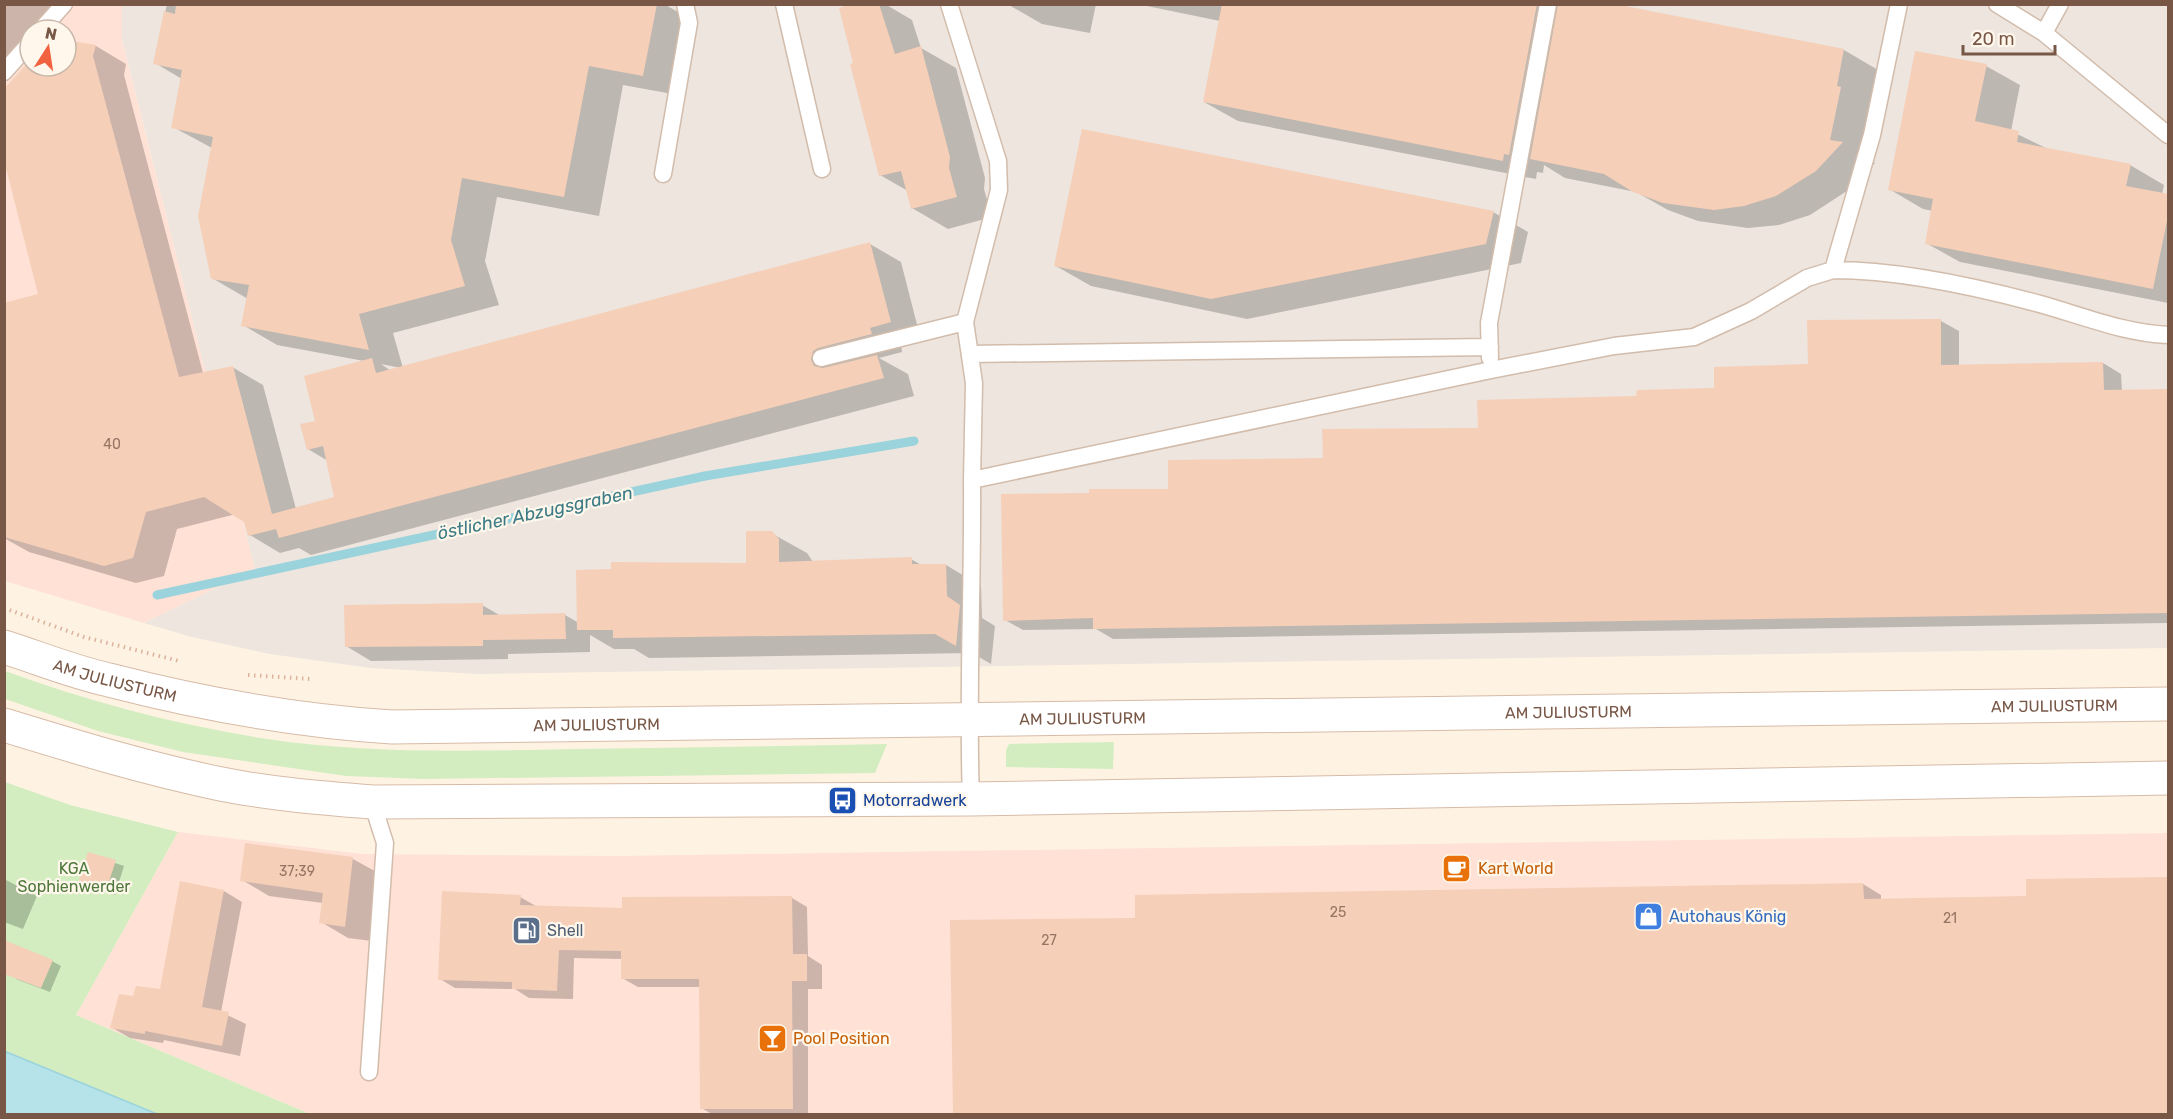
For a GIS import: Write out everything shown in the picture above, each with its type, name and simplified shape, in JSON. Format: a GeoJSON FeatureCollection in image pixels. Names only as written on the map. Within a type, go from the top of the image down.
{"type":"FeatureCollection","features":[{"type":"Feature","properties":{"kind":"main road","name":"AM JULIUSTURM"},"geometry":{"type":"LineString","coordinates":[[4,646],[106,680],[230,708],[331,723],[392,727],[2169,704]]}},
{"type":"Feature","properties":{"kind":"main road"},"geometry":{"type":"LineString","coordinates":[[4,725],[92,752],[220,783],[310,797],[372,802],[970,799],[2169,778]]}},
{"type":"Feature","properties":{"kind":"lane"},"geometry":{"type":"LineString","coordinates":[[51,18],[63,4]]}},
{"type":"Feature","properties":{"kind":"lane"},"geometry":{"type":"LineString","coordinates":[[663,174],[689,23],[685,4]]}},
{"type":"Feature","properties":{"kind":"lane"},"geometry":{"type":"LineString","coordinates":[[784,4],[822,168]]}},
{"type":"Feature","properties":{"kind":"lane"},"geometry":{"type":"LineString","coordinates":[[949,4],[998,160],[999,190],[965,322],[974,383],[972,679],[968,719],[970,799]]}},
{"type":"Feature","properties":{"kind":"lane"},"geometry":{"type":"LineString","coordinates":[[1491,370],[1488,323],[1548,4]]}},
{"type":"Feature","properties":{"kind":"lane"},"geometry":{"type":"LineString","coordinates":[[1833,270],[1872,135],[1899,4]]}},
{"type":"Feature","properties":{"kind":"lane"},"geometry":{"type":"LineString","coordinates":[[1997,4],[2044,33],[2169,135]]}},
{"type":"Feature","properties":{"kind":"lane"},"geometry":{"type":"LineString","coordinates":[[2044,33],[2060,4]]}},
{"type":"Feature","properties":{"kind":"lane"},"geometry":{"type":"LineString","coordinates":[[4,72],[18,56]]}},
{"type":"Feature","properties":{"kind":"lane"},"geometry":{"type":"LineString","coordinates":[[972,480],[1491,370],[1614,346],[1694,337],[1751,311],[1807,278],[1833,270],[1868,270],[1945,284],[2038,304],[2133,331],[2169,334]]}},
{"type":"Feature","properties":{"kind":"lane"},"geometry":{"type":"LineString","coordinates":[[821,358],[965,322]]}},
{"type":"Feature","properties":{"kind":"lane"},"geometry":{"type":"LineString","coordinates":[[970,354],[1490,348]]}},
{"type":"Feature","properties":{"kind":"lane"},"geometry":{"type":"LineString","coordinates":[[369,1072],[385,843],[372,802]]}},
{"type":"Feature","properties":{"kind":"path"},"geometry":{"type":"LineString","coordinates":[[4,608],[84,637],[186,663]]}},
{"type":"Feature","properties":{"kind":"path"},"geometry":{"type":"LineString","coordinates":[[242,675],[310,679]]}},
{"type":"Feature","properties":{"kind":"shaded area"},"geometry":{"type":"Polygon","coordinates":[[[122,4],[2168,5],[2168,648],[479,674],[371,668],[270,654],[192,637],[144,623],[255,569],[122,39],[122,4]]]}},
{"type":"Feature","properties":{"kind":"shaded area"},"geometry":{"type":"Polygon","coordinates":[[[5,5],[122,5],[122,40],[255,569],[144,623],[5,581],[5,5]]]}},
{"type":"Feature","properties":{"kind":"shaded area"},"geometry":{"type":"Polygon","coordinates":[[[178,832],[362,854],[621,856],[2168,833],[2168,1114],[310,1114],[76,1015],[178,832]]]}},
{"type":"Feature","properties":{"kind":"green space"},"geometry":{"type":"Polygon","coordinates":[[[5,671],[69,693],[167,720],[305,744],[459,751],[887,744],[875,773],[424,779],[346,776],[183,752],[98,731],[5,699],[5,671]]]}},
{"type":"Feature","properties":{"kind":"green space"},"geometry":{"type":"Polygon","coordinates":[[[1114,742],[1113,769],[1006,767],[1006,750],[1009,744],[1114,742]]]}},
{"type":"Feature","properties":{"kind":"green space","name":"KGA Sophienwerder"},"geometry":{"type":"Polygon","coordinates":[[[5,782],[70,805],[178,832],[76,1015],[310,1114],[157,1114],[5,1051],[5,782]]]}},
{"type":"Feature","properties":{"kind":"water"},"geometry":{"type":"Polygon","coordinates":[[[4,1051],[157,1114],[5,1114],[4,1051]]]}},
{"type":"Feature","properties":{"kind":"building"},"geometry":{"type":"Polygon","coordinates":[[[176,4],[657,4],[643,76],[589,66],[564,197],[462,178],[451,240],[465,286],[359,314],[369,350],[241,326],[249,285],[211,279],[198,216],[213,137],[171,128],[182,70],[153,64],[164,11],[175,14],[176,4]]]}},
{"type":"Feature","properties":{"kind":"building"},"geometry":{"type":"Polygon","coordinates":[[[851,4],[879,4],[895,54],[921,46],[950,157],[949,168],[957,197],[911,209],[901,171],[879,176],[850,64],[853,63],[839,8],[851,4]]]}},
{"type":"Feature","properties":{"kind":"building"},"geometry":{"type":"Polygon","coordinates":[[[1222,4],[1537,4],[1509,155],[1504,154],[1503,161],[1203,102],[1222,4]]]}},
{"type":"Feature","properties":{"kind":"building"},"geometry":{"type":"Polygon","coordinates":[[[1558,4],[1615,4],[1844,49],[1837,86],[1841,87],[1830,140],[1843,142],[1816,171],[1776,196],[1744,206],[1714,210],[1663,203],[1633,192],[1604,174],[1530,159],[1558,4]]]}},
{"type":"Feature","properties":{"kind":"building"},"geometry":{"type":"Polygon","coordinates":[[[78,42],[96,45],[93,56],[179,377],[233,366],[272,514],[334,497],[323,446],[307,450],[300,424],[315,421],[304,376],[372,358],[376,373],[870,242],[891,322],[870,328],[872,334],[818,348],[813,351],[811,360],[814,366],[823,368],[877,355],[884,378],[279,538],[276,529],[248,536],[244,522],[204,497],[146,512],[133,558],[104,566],[4,537],[4,303],[38,294],[4,160],[4,89],[18,73],[18,78],[78,78],[78,42]]]}},
{"type":"Feature","properties":{"kind":"building"},"geometry":{"type":"Polygon","coordinates":[[[1915,51],[1987,64],[1975,121],[2019,131],[2017,142],[2131,164],[2126,186],[2169,194],[2169,211],[2153,289],[1925,244],[1933,199],[1888,190],[1915,51]]]}},
{"type":"Feature","properties":{"kind":"building"},"geometry":{"type":"Polygon","coordinates":[[[1082,129],[1494,211],[1486,244],[1211,299],[1054,266],[1082,129]]]}},
{"type":"Feature","properties":{"kind":"building"},"geometry":{"type":"Polygon","coordinates":[[[1941,319],[1941,365],[2103,362],[2104,390],[2169,389],[2169,613],[1093,629],[1093,618],[1003,621],[1001,494],[1089,493],[1089,489],[1168,489],[1168,460],[1323,458],[1322,429],[1478,428],[1477,400],[1636,396],[1637,390],[1714,388],[1714,367],[1808,364],[1807,320],[1941,319]]]}},
{"type":"Feature","properties":{"kind":"building"},"geometry":{"type":"Polygon","coordinates":[[[746,531],[772,531],[779,539],[779,562],[912,557],[912,564],[946,564],[947,596],[960,605],[956,646],[935,634],[613,638],[613,630],[577,630],[576,570],[611,569],[611,562],[746,563],[746,531]]]}},
{"type":"Feature","properties":{"kind":"building"},"geometry":{"type":"Polygon","coordinates":[[[483,603],[483,615],[565,613],[566,639],[483,640],[483,646],[345,647],[344,605],[483,603]]]}},
{"type":"Feature","properties":{"kind":"building"},"geometry":{"type":"Polygon","coordinates":[[[245,843],[353,857],[345,927],[319,923],[323,893],[240,881],[245,843]]]}},
{"type":"Feature","properties":{"kind":"building"},"geometry":{"type":"Polygon","coordinates":[[[88,852],[116,860],[106,891],[78,883],[88,852]]]}},
{"type":"Feature","properties":{"kind":"building"},"geometry":{"type":"Polygon","coordinates":[[[2169,877],[2169,1114],[953,1114],[950,920],[1135,918],[1135,895],[1863,883],[1864,899],[2026,896],[2026,879],[2169,877]]]}},
{"type":"Feature","properties":{"kind":"building"},"geometry":{"type":"Polygon","coordinates":[[[180,881],[224,890],[202,1007],[229,1012],[222,1046],[145,1031],[145,1034],[110,1028],[119,994],[133,996],[136,986],[160,989],[180,881]]]}},
{"type":"Feature","properties":{"kind":"building"},"geometry":{"type":"Polygon","coordinates":[[[442,891],[521,895],[520,905],[622,908],[622,897],[792,896],[793,954],[807,954],[807,981],[792,981],[793,1109],[700,1109],[699,979],[621,979],[621,951],[559,950],[557,991],[512,989],[512,982],[438,980],[442,891]]]}},
{"type":"Feature","properties":{"kind":"building"},"geometry":{"type":"Polygon","coordinates":[[[4,940],[53,960],[41,988],[4,974],[4,940]]]}},
{"type":"Feature","properties":{"kind":"waterway","name":"östlicher Abzugsgraben"},"geometry":{"type":"LineString","coordinates":[[157,595],[705,476],[914,441]]}},
{"type":"Feature","properties":{"kind":"place","name":"Motorradwerk"},"geometry":{"type":"Point","coordinates":[842,800]}},
{"type":"Feature","properties":{"kind":"place","name":"Kart World"},"geometry":{"type":"Point","coordinates":[1457,868]}},
{"type":"Feature","properties":{"kind":"place","name":"Autohaus König"},"geometry":{"type":"Point","coordinates":[1648,916]}},
{"type":"Feature","properties":{"kind":"place","name":"Shell"},"geometry":{"type":"Point","coordinates":[526,930]}},
{"type":"Feature","properties":{"kind":"place","name":"Pool Position"},"geometry":{"type":"Point","coordinates":[772,1038]}}]}
